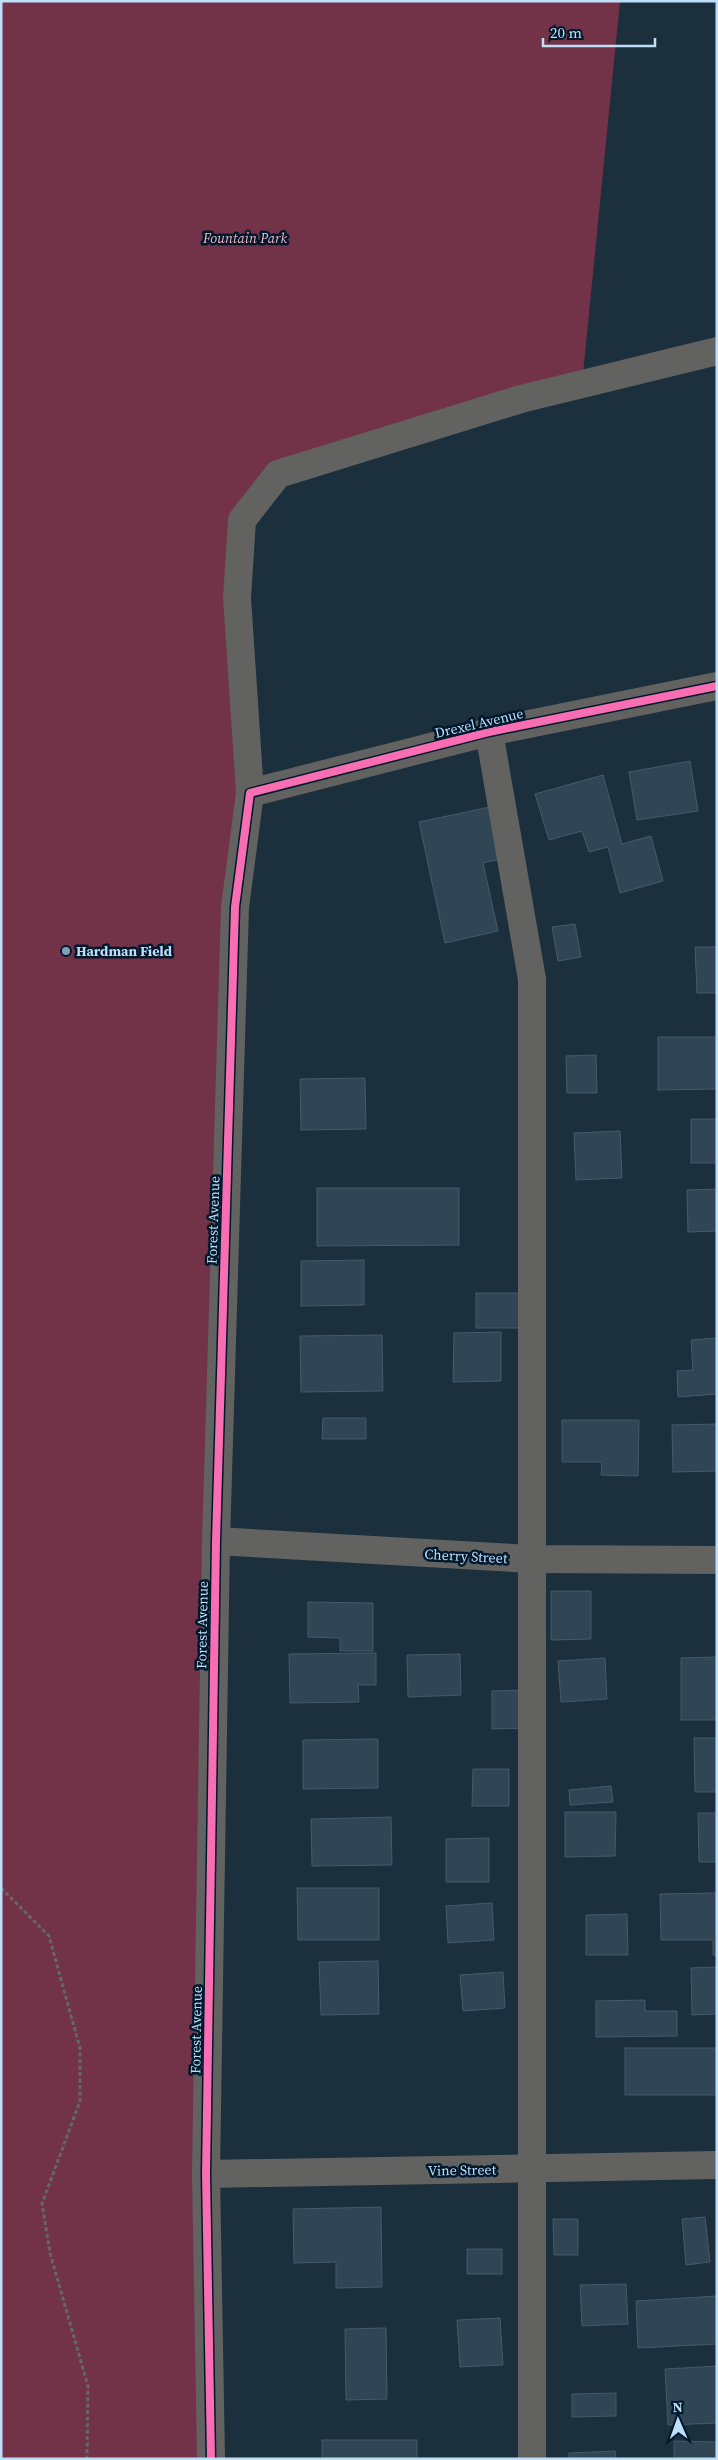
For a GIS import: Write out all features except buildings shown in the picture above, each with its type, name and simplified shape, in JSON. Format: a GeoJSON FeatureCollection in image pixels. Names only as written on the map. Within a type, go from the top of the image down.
{"type":"FeatureCollection","features":[{"type":"Feature","properties":{"kind":"street","name":"Forest Avenue"},"geometry":{"type":"LineString","coordinates":[[211,2459],[206,2174],[216,1542],[235,907],[250,793],[237,598],[242,520],[278,474],[521,399],[717,351]]}},
{"type":"Feature","properties":{"kind":"street","name":"Drexel Avenue"},"geometry":{"type":"LineString","coordinates":[[250,793],[489,732],[717,686]]}},
{"type":"Feature","properties":{"kind":"street"},"geometry":{"type":"LineString","coordinates":[[489,732],[532,979],[532,2459]]}},
{"type":"Feature","properties":{"kind":"street","name":"Cherry Street"},"geometry":{"type":"LineString","coordinates":[[216,1542],[531,1559],[717,1560]]}},
{"type":"Feature","properties":{"kind":"street","name":"Vine Street"},"geometry":{"type":"LineString","coordinates":[[206,2174],[717,2166]]}},
{"type":"Feature","properties":{"kind":"path"},"geometry":{"type":"LineString","coordinates":[[1,1888],[49,1936],[80,2048],[80,2101],[42,2204],[50,2253],[88,2386],[86,2459]]}},
{"type":"Feature","properties":{"kind":"green space","name":"Fountain Park"},"geometry":{"type":"Polygon","coordinates":[[[1,1],[620,1],[582,384],[278,474],[242,520],[250,793],[235,907],[211,2459],[1,2459],[1,1]]]}},
{"type":"Feature","properties":{"kind":"cycle path"},"geometry":{"type":"LineString","coordinates":[[211,2459],[206,2174],[216,1541],[235,907],[250,793],[489,732],[717,686]]}},
{"type":"Feature","properties":{"kind":"place","name":"Hardman Field"},"geometry":{"type":"Point","coordinates":[66,951]}}]}
